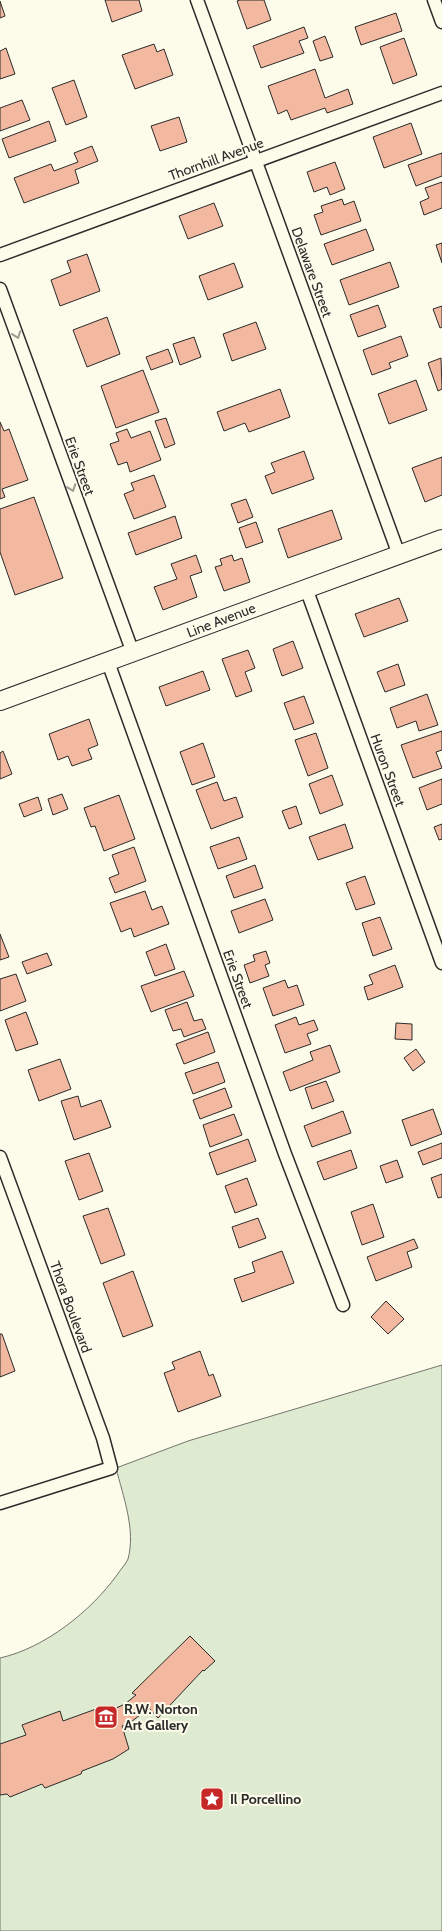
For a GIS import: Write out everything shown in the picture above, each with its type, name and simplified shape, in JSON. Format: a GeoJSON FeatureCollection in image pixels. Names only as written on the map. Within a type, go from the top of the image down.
{"type":"FeatureCollection","features":[{"type":"Feature","properties":{"kind":"main road","name":"Line Avenue"},"geometry":{"type":"LineString","coordinates":[[0,701],[442,539]]}},
{"type":"Feature","properties":{"kind":"street","name":"Delaware Street"},"geometry":{"type":"LineString","coordinates":[[197,0],[398,555]]}},
{"type":"Feature","properties":{"kind":"street"},"geometry":{"type":"LineString","coordinates":[[434,0],[442,22]]}},
{"type":"Feature","properties":{"kind":"street","name":"Thornhill Avenue"},"geometry":{"type":"LineString","coordinates":[[0,255],[442,93]]}},
{"type":"Feature","properties":{"kind":"street","name":"Erie Street"},"geometry":{"type":"LineString","coordinates":[[0,289],[133,653]]}},
{"type":"Feature","properties":{"kind":"street","name":"Huron Street"},"geometry":{"type":"LineString","coordinates":[[306,588],[442,963]]}},
{"type":"Feature","properties":{"kind":"street","name":"Erie Street"},"geometry":{"type":"LineString","coordinates":[[108,662],[285,1154],[343,1305]]}},
{"type":"Feature","properties":{"kind":"street","name":"Thora Boulevard"},"geometry":{"type":"LineString","coordinates":[[0,1157],[103,1438],[111,1468],[0,1503]]}},
{"type":"Feature","properties":{"kind":"green space"},"geometry":{"type":"Polygon","coordinates":[[[442,1365],[442,1931],[0,1931],[0,1658],[34,1646],[66,1626],[94,1602],[127,1561],[130,1548],[130,1525],[116,1468],[188,1441],[442,1365]]]}},
{"type":"Feature","properties":{"kind":"building"},"geometry":{"type":"Polygon","coordinates":[[[105,0],[139,0],[142,11],[112,22],[105,0]]]}},
{"type":"Feature","properties":{"kind":"building"},"geometry":{"type":"Polygon","coordinates":[[[264,0],[271,20],[247,29],[237,1],[264,0]]]}},
{"type":"Feature","properties":{"kind":"building"},"geometry":{"type":"Polygon","coordinates":[[[0,1],[5,16],[0,18],[0,1]]]}},
{"type":"Feature","properties":{"kind":"building"},"geometry":{"type":"Polygon","coordinates":[[[396,13],[402,31],[361,45],[355,27],[396,13]]]}},
{"type":"Feature","properties":{"kind":"building"},"geometry":{"type":"Polygon","coordinates":[[[304,27],[308,38],[299,41],[304,53],[261,68],[253,46],[304,27]]]}},
{"type":"Feature","properties":{"kind":"building"},"geometry":{"type":"Polygon","coordinates":[[[325,36],[333,57],[320,61],[313,41],[325,36]]]}},
{"type":"Feature","properties":{"kind":"building"},"geometry":{"type":"Polygon","coordinates":[[[404,38],[417,75],[393,84],[380,47],[404,38]]]}},
{"type":"Feature","properties":{"kind":"building"},"geometry":{"type":"Polygon","coordinates":[[[154,44],[157,52],[164,49],[173,75],[135,89],[122,55],[154,44]]]}},
{"type":"Feature","properties":{"kind":"building"},"geometry":{"type":"Polygon","coordinates":[[[6,48],[15,74],[0,79],[0,51],[6,48]]]}},
{"type":"Feature","properties":{"kind":"building"},"geometry":{"type":"Polygon","coordinates":[[[315,69],[325,98],[348,89],[353,104],[327,113],[325,108],[291,120],[287,110],[278,114],[268,86],[315,69]]]}},
{"type":"Feature","properties":{"kind":"building"},"geometry":{"type":"Polygon","coordinates":[[[74,80],[87,117],[66,125],[52,88],[74,80]]]}},
{"type":"Feature","properties":{"kind":"building"},"geometry":{"type":"Polygon","coordinates":[[[22,100],[30,120],[0,131],[0,108],[22,100]]]}},
{"type":"Feature","properties":{"kind":"building"},"geometry":{"type":"Polygon","coordinates":[[[179,117],[187,142],[160,151],[151,126],[179,117]]]}},
{"type":"Feature","properties":{"kind":"building"},"geometry":{"type":"Polygon","coordinates":[[[49,121],[56,141],[9,158],[2,139],[49,121]]]}},
{"type":"Feature","properties":{"kind":"building"},"geometry":{"type":"Polygon","coordinates":[[[411,123],[422,154],[384,168],[373,137],[411,123]]]}},
{"type":"Feature","properties":{"kind":"building"},"geometry":{"type":"Polygon","coordinates":[[[92,146],[98,161],[75,170],[79,183],[24,203],[14,178],[51,164],[54,171],[78,162],[74,153],[92,146]]]}},
{"type":"Feature","properties":{"kind":"building"},"geometry":{"type":"Polygon","coordinates":[[[442,153],[442,176],[416,186],[408,165],[442,153]]]}},
{"type":"Feature","properties":{"kind":"building"},"geometry":{"type":"Polygon","coordinates":[[[335,162],[345,189],[330,195],[327,187],[314,192],[307,172],[335,162]]]}},
{"type":"Feature","properties":{"kind":"building"},"geometry":{"type":"Polygon","coordinates":[[[442,182],[442,208],[424,215],[420,202],[429,198],[425,188],[442,182]]]}},
{"type":"Feature","properties":{"kind":"building"},"geometry":{"type":"Polygon","coordinates":[[[342,199],[344,205],[354,201],[361,221],[321,235],[314,215],[323,212],[321,206],[342,199]]]}},
{"type":"Feature","properties":{"kind":"building"},"geometry":{"type":"Polygon","coordinates":[[[214,203],[223,226],[188,239],[179,216],[214,203]]]}},
{"type":"Feature","properties":{"kind":"building"},"geometry":{"type":"Polygon","coordinates":[[[366,229],[374,250],[332,265],[324,244],[366,229]]]}},
{"type":"Feature","properties":{"kind":"building"},"geometry":{"type":"Polygon","coordinates":[[[442,243],[442,263],[436,245],[442,243]]]}},
{"type":"Feature","properties":{"kind":"building"},"geometry":{"type":"Polygon","coordinates":[[[87,254],[100,291],[60,306],[51,280],[71,272],[67,261],[87,254]]]}},
{"type":"Feature","properties":{"kind":"building"},"geometry":{"type":"Polygon","coordinates":[[[390,262],[399,287],[349,305],[340,280],[390,262]]]}},
{"type":"Feature","properties":{"kind":"building"},"geometry":{"type":"Polygon","coordinates":[[[234,263],[243,287],[208,300],[199,276],[234,263]]]}},
{"type":"Feature","properties":{"kind":"building"},"geometry":{"type":"Polygon","coordinates":[[[378,305],[386,327],[358,337],[350,315],[378,305]]]}},
{"type":"Feature","properties":{"kind":"building"},"geometry":{"type":"Polygon","coordinates":[[[442,306],[442,327],[440,328],[433,309],[442,306]]]}},
{"type":"Feature","properties":{"kind":"building"},"geometry":{"type":"Polygon","coordinates":[[[107,317],[120,354],[87,367],[73,330],[107,317]]]}},
{"type":"Feature","properties":{"kind":"building"},"geometry":{"type":"Polygon","coordinates":[[[256,322],[266,349],[232,361],[223,334],[256,322]]]}},
{"type":"Feature","properties":{"kind":"building"},"geometry":{"type":"Polygon","coordinates":[[[401,336],[408,356],[389,363],[391,368],[372,375],[363,350],[401,336]]]}},
{"type":"Feature","properties":{"kind":"building"},"geometry":{"type":"Polygon","coordinates":[[[194,337],[201,357],[180,365],[173,344],[194,337]]]}},
{"type":"Feature","properties":{"kind":"building"},"geometry":{"type":"Polygon","coordinates":[[[168,349],[173,362],[151,370],[146,357],[168,349]]]}},
{"type":"Feature","properties":{"kind":"building"},"geometry":{"type":"Polygon","coordinates":[[[441,358],[442,389],[438,391],[428,363],[441,358]]]}},
{"type":"Feature","properties":{"kind":"building"},"geometry":{"type":"Polygon","coordinates":[[[143,370],[159,412],[116,428],[101,386],[143,370]]]}},
{"type":"Feature","properties":{"kind":"building"},"geometry":{"type":"Polygon","coordinates":[[[416,380],[427,410],[389,424],[378,394],[416,380]]]}},
{"type":"Feature","properties":{"kind":"building"},"geometry":{"type":"Polygon","coordinates":[[[280,389],[290,417],[249,432],[245,423],[224,431],[217,412],[280,389]]]}},
{"type":"Feature","properties":{"kind":"building"},"geometry":{"type":"Polygon","coordinates":[[[166,418],[175,444],[165,448],[155,421],[166,418]]]}},
{"type":"Feature","properties":{"kind":"building"},"geometry":{"type":"Polygon","coordinates":[[[0,422],[4,431],[9,429],[28,480],[2,489],[5,497],[0,499],[0,422]]]}},
{"type":"Feature","properties":{"kind":"building"},"geometry":{"type":"Polygon","coordinates":[[[127,429],[131,438],[150,431],[161,460],[130,472],[127,462],[118,465],[110,444],[119,441],[116,433],[127,429]]]}},
{"type":"Feature","properties":{"kind":"building"},"geometry":{"type":"Polygon","coordinates":[[[304,451],[314,479],[272,494],[265,476],[275,472],[271,463],[304,451]]]}},
{"type":"Feature","properties":{"kind":"building"},"geometry":{"type":"Polygon","coordinates":[[[442,457],[442,495],[425,502],[412,468],[442,457]]]}},
{"type":"Feature","properties":{"kind":"building"},"geometry":{"type":"Polygon","coordinates":[[[154,475],[166,507],[134,519],[124,494],[134,490],[131,483],[154,475]]]}},
{"type":"Feature","properties":{"kind":"building"},"geometry":{"type":"Polygon","coordinates":[[[34,497],[63,578],[15,595],[0,552],[0,509],[34,497]]]}},
{"type":"Feature","properties":{"kind":"building"},"geometry":{"type":"Polygon","coordinates":[[[246,499],[253,517],[238,523],[231,504],[246,499]]]}},
{"type":"Feature","properties":{"kind":"building"},"geometry":{"type":"Polygon","coordinates":[[[332,510],[342,539],[288,558],[278,529],[332,510]]]}},
{"type":"Feature","properties":{"kind":"building"},"geometry":{"type":"Polygon","coordinates":[[[175,516],[182,538],[136,555],[128,533],[175,516]]]}},
{"type":"Feature","properties":{"kind":"building"},"geometry":{"type":"Polygon","coordinates":[[[256,522],[263,542],[246,548],[239,528],[256,522]]]}},
{"type":"Feature","properties":{"kind":"building"},"geometry":{"type":"Polygon","coordinates":[[[196,555],[202,572],[190,576],[197,597],[163,610],[154,587],[177,579],[171,564],[196,555]]]}},
{"type":"Feature","properties":{"kind":"building"},"geometry":{"type":"Polygon","coordinates":[[[232,555],[234,561],[242,558],[250,582],[224,591],[215,567],[222,565],[220,559],[232,555]]]}},
{"type":"Feature","properties":{"kind":"building"},"geometry":{"type":"Polygon","coordinates":[[[399,598],[408,621],[364,637],[355,614],[399,598]]]}},
{"type":"Feature","properties":{"kind":"building"},"geometry":{"type":"Polygon","coordinates":[[[293,641],[303,668],[282,676],[273,649],[293,641]]]}},
{"type":"Feature","properties":{"kind":"building"},"geometry":{"type":"Polygon","coordinates":[[[248,650],[255,668],[245,672],[252,691],[236,697],[222,659],[248,650]]]}},
{"type":"Feature","properties":{"kind":"building"},"geometry":{"type":"Polygon","coordinates":[[[398,664],[405,685],[385,692],[377,672],[398,664]]]}},
{"type":"Feature","properties":{"kind":"building"},"geometry":{"type":"Polygon","coordinates":[[[203,671],[210,690],[166,706],[159,687],[203,671]]]}},
{"type":"Feature","properties":{"kind":"building"},"geometry":{"type":"Polygon","coordinates":[[[427,694],[438,725],[419,731],[416,721],[397,728],[390,708],[427,694]]]}},
{"type":"Feature","properties":{"kind":"building"},"geometry":{"type":"Polygon","coordinates":[[[304,696],[314,723],[294,730],[284,703],[304,696]]]}},
{"type":"Feature","properties":{"kind":"building"},"geometry":{"type":"Polygon","coordinates":[[[89,719],[98,745],[88,749],[92,759],[72,766],[68,756],[58,760],[49,734],[89,719]]]}},
{"type":"Feature","properties":{"kind":"building"},"geometry":{"type":"Polygon","coordinates":[[[442,731],[442,750],[436,752],[442,768],[413,778],[401,745],[442,731]]]}},
{"type":"Feature","properties":{"kind":"building"},"geometry":{"type":"Polygon","coordinates":[[[316,733],[328,768],[308,776],[295,740],[316,733]]]}},
{"type":"Feature","properties":{"kind":"building"},"geometry":{"type":"Polygon","coordinates":[[[203,743],[215,777],[192,785],[180,752],[203,743]]]}},
{"type":"Feature","properties":{"kind":"building"},"geometry":{"type":"Polygon","coordinates":[[[3,751],[12,774],[0,779],[0,753],[3,751]]]}},
{"type":"Feature","properties":{"kind":"building"},"geometry":{"type":"Polygon","coordinates":[[[332,775],[343,805],[320,814],[309,784],[332,775]]]}},
{"type":"Feature","properties":{"kind":"building"},"geometry":{"type":"Polygon","coordinates":[[[442,779],[442,804],[427,810],[419,788],[442,779]]]}},
{"type":"Feature","properties":{"kind":"building"},"geometry":{"type":"Polygon","coordinates":[[[217,782],[224,801],[236,797],[243,817],[211,829],[196,790],[217,782]]]}},
{"type":"Feature","properties":{"kind":"building"},"geometry":{"type":"Polygon","coordinates":[[[62,794],[68,809],[53,815],[48,799],[62,794]]]}},
{"type":"Feature","properties":{"kind":"building"},"geometry":{"type":"Polygon","coordinates":[[[119,795],[135,839],[104,851],[95,826],[91,827],[84,808],[119,795]]]}},
{"type":"Feature","properties":{"kind":"building"},"geometry":{"type":"Polygon","coordinates":[[[38,797],[42,810],[24,817],[19,804],[38,797]]]}},
{"type":"Feature","properties":{"kind":"building"},"geometry":{"type":"Polygon","coordinates":[[[296,806],[302,824],[289,829],[282,811],[296,806]]]}},
{"type":"Feature","properties":{"kind":"building"},"geometry":{"type":"Polygon","coordinates":[[[345,824],[353,848],[318,860],[309,837],[345,824]]]}},
{"type":"Feature","properties":{"kind":"building"},"geometry":{"type":"Polygon","coordinates":[[[442,824],[442,839],[439,840],[434,827],[442,824]]]}},
{"type":"Feature","properties":{"kind":"building"},"geometry":{"type":"Polygon","coordinates":[[[239,837],[247,859],[218,869],[210,847],[239,837]]]}},
{"type":"Feature","properties":{"kind":"building"},"geometry":{"type":"Polygon","coordinates":[[[134,847],[146,881],[115,893],[109,878],[119,874],[112,855],[134,847]]]}},
{"type":"Feature","properties":{"kind":"building"},"geometry":{"type":"Polygon","coordinates":[[[255,865],[263,888],[234,898],[226,876],[255,865]]]}},
{"type":"Feature","properties":{"kind":"building"},"geometry":{"type":"Polygon","coordinates":[[[365,876],[375,904],[356,910],[346,883],[365,876]]]}},
{"type":"Feature","properties":{"kind":"building"},"geometry":{"type":"Polygon","coordinates":[[[145,891],[152,910],[162,906],[169,924],[134,937],[131,928],[121,932],[110,903],[145,891]]]}},
{"type":"Feature","properties":{"kind":"building"},"geometry":{"type":"Polygon","coordinates":[[[265,899],[273,920],[239,933],[231,911],[265,899]]]}},
{"type":"Feature","properties":{"kind":"building"},"geometry":{"type":"Polygon","coordinates":[[[380,917],[392,949],[373,956],[362,923],[380,917]]]}},
{"type":"Feature","properties":{"kind":"building"},"geometry":{"type":"Polygon","coordinates":[[[0,934],[9,957],[0,960],[0,934]]]}},
{"type":"Feature","properties":{"kind":"building"},"geometry":{"type":"Polygon","coordinates":[[[166,944],[175,969],[155,976],[146,952],[166,944]]]}},
{"type":"Feature","properties":{"kind":"building"},"geometry":{"type":"Polygon","coordinates":[[[266,951],[270,963],[265,965],[269,976],[250,983],[244,965],[255,961],[253,955],[266,951]]]}},
{"type":"Feature","properties":{"kind":"building"},"geometry":{"type":"Polygon","coordinates":[[[47,953],[52,965],[27,974],[22,962],[47,953]]]}},
{"type":"Feature","properties":{"kind":"building"},"geometry":{"type":"Polygon","coordinates":[[[395,965],[403,987],[368,1000],[364,987],[373,984],[369,975],[395,965]]]}},
{"type":"Feature","properties":{"kind":"building"},"geometry":{"type":"Polygon","coordinates":[[[184,971],[194,996],[151,1012],[141,986],[184,971]]]}},
{"type":"Feature","properties":{"kind":"building"},"geometry":{"type":"Polygon","coordinates":[[[16,974],[26,1001],[0,1011],[0,979],[16,974]]]}},
{"type":"Feature","properties":{"kind":"building"},"geometry":{"type":"Polygon","coordinates":[[[285,980],[288,988],[297,985],[304,1005],[273,1016],[263,988],[285,980]]]}},
{"type":"Feature","properties":{"kind":"building"},"geometry":{"type":"Polygon","coordinates":[[[187,1002],[194,1021],[202,1019],[206,1029],[184,1037],[181,1029],[173,1031],[165,1010],[187,1002]]]}},
{"type":"Feature","properties":{"kind":"building"},"geometry":{"type":"Polygon","coordinates":[[[26,1012],[38,1044],[16,1051],[5,1020],[26,1012]]]}},
{"type":"Feature","properties":{"kind":"building"},"geometry":{"type":"Polygon","coordinates":[[[296,1017],[299,1025],[314,1020],[318,1030],[307,1034],[311,1044],[285,1053],[275,1025],[296,1017]]]}},
{"type":"Feature","properties":{"kind":"building"},"geometry":{"type":"Polygon","coordinates":[[[396,1023],[412,1024],[412,1040],[395,1039],[396,1023]]]}},
{"type":"Feature","properties":{"kind":"building"},"geometry":{"type":"Polygon","coordinates":[[[208,1032],[215,1052],[184,1064],[176,1044],[208,1032]]]}},
{"type":"Feature","properties":{"kind":"building"},"geometry":{"type":"Polygon","coordinates":[[[330,1045],[340,1072],[290,1091],[283,1072],[313,1060],[310,1052],[330,1045]]]}},
{"type":"Feature","properties":{"kind":"building"},"geometry":{"type":"Polygon","coordinates":[[[416,1049],[425,1062],[413,1071],[404,1058],[416,1049]]]}},
{"type":"Feature","properties":{"kind":"building"},"geometry":{"type":"Polygon","coordinates":[[[60,1059],[71,1089],[39,1101],[28,1070],[60,1059]]]}},
{"type":"Feature","properties":{"kind":"building"},"geometry":{"type":"Polygon","coordinates":[[[218,1062],[225,1082],[193,1094],[185,1073],[218,1062]]]}},
{"type":"Feature","properties":{"kind":"building"},"geometry":{"type":"Polygon","coordinates":[[[326,1081],[334,1101],[312,1109],[305,1088],[326,1081]]]}},
{"type":"Feature","properties":{"kind":"building"},"geometry":{"type":"Polygon","coordinates":[[[225,1088],[232,1107],[200,1119],[193,1100],[225,1088]]]}},
{"type":"Feature","properties":{"kind":"building"},"geometry":{"type":"Polygon","coordinates":[[[78,1096],[81,1107],[101,1100],[111,1127],[74,1140],[61,1101],[78,1096]]]}},
{"type":"Feature","properties":{"kind":"building"},"geometry":{"type":"Polygon","coordinates":[[[433,1109],[442,1134],[411,1146],[402,1120],[433,1109]]]}},
{"type":"Feature","properties":{"kind":"building"},"geometry":{"type":"Polygon","coordinates":[[[343,1111],[351,1133],[312,1147],[304,1126],[343,1111]]]}},
{"type":"Feature","properties":{"kind":"building"},"geometry":{"type":"Polygon","coordinates":[[[234,1114],[242,1135],[210,1147],[203,1125],[234,1114]]]}},
{"type":"Feature","properties":{"kind":"building"},"geometry":{"type":"Polygon","coordinates":[[[248,1139],[256,1161],[217,1175],[209,1153],[248,1139]]]}},
{"type":"Feature","properties":{"kind":"building"},"geometry":{"type":"Polygon","coordinates":[[[442,1143],[442,1158],[423,1165],[418,1152],[442,1143]]]}},
{"type":"Feature","properties":{"kind":"building"},"geometry":{"type":"Polygon","coordinates":[[[351,1150],[357,1168],[324,1180],[317,1162],[351,1150]]]}},
{"type":"Feature","properties":{"kind":"building"},"geometry":{"type":"Polygon","coordinates":[[[89,1153],[103,1191],[79,1200],[65,1161],[89,1153]]]}},
{"type":"Feature","properties":{"kind":"building"},"geometry":{"type":"Polygon","coordinates":[[[397,1160],[403,1177],[386,1183],[380,1166],[397,1160]]]}},
{"type":"Feature","properties":{"kind":"building"},"geometry":{"type":"Polygon","coordinates":[[[442,1174],[442,1197],[438,1198],[431,1178],[442,1174]]]}},
{"type":"Feature","properties":{"kind":"building"},"geometry":{"type":"Polygon","coordinates":[[[247,1178],[257,1205],[235,1213],[225,1186],[247,1178]]]}},
{"type":"Feature","properties":{"kind":"building"},"geometry":{"type":"Polygon","coordinates":[[[373,1204],[384,1237],[362,1245],[351,1212],[373,1204]]]}},
{"type":"Feature","properties":{"kind":"building"},"geometry":{"type":"Polygon","coordinates":[[[108,1208],[125,1255],[101,1264],[83,1216],[108,1208]]]}},
{"type":"Feature","properties":{"kind":"building"},"geometry":{"type":"Polygon","coordinates":[[[258,1218],[266,1238],[239,1248],[232,1227],[258,1218]]]}},
{"type":"Feature","properties":{"kind":"building"},"geometry":{"type":"Polygon","coordinates":[[[414,1239],[418,1248],[407,1252],[412,1267],[376,1281],[367,1257],[414,1239]]]}},
{"type":"Feature","properties":{"kind":"building"},"geometry":{"type":"Polygon","coordinates":[[[282,1251],[294,1283],[242,1302],[234,1279],[255,1272],[252,1262],[282,1251]]]}},
{"type":"Feature","properties":{"kind":"building"},"geometry":{"type":"Polygon","coordinates":[[[133,1271],[153,1326],[123,1337],[103,1283],[133,1271]]]}},
{"type":"Feature","properties":{"kind":"building"},"geometry":{"type":"Polygon","coordinates":[[[386,1301],[404,1319],[388,1334],[371,1317],[386,1301]]]}},
{"type":"Feature","properties":{"kind":"building"},"geometry":{"type":"Polygon","coordinates":[[[0,1334],[2,1334],[15,1371],[0,1377],[0,1334]]]}},
{"type":"Feature","properties":{"kind":"building"},"geometry":{"type":"Polygon","coordinates":[[[200,1351],[209,1376],[213,1374],[221,1396],[178,1412],[164,1373],[175,1369],[172,1362],[200,1351]]]}},
{"type":"Feature","properties":{"kind":"building","name":"R.W. Norton Art Gallery"},"geometry":{"type":"Polygon","coordinates":[[[190,1636],[215,1661],[203,1670],[158,1718],[149,1708],[131,1722],[122,1726],[129,1749],[113,1759],[82,1771],[81,1774],[45,1788],[42,1784],[10,1797],[7,1794],[0,1795],[0,1744],[26,1735],[22,1725],[60,1711],[63,1721],[96,1709],[97,1712],[114,1706],[114,1709],[125,1704],[136,1695],[132,1693],[190,1636]]]}},
{"type":"Feature","properties":{"kind":"place","name":"R.W. Norton Art Gallery"},"geometry":{"type":"Point","coordinates":[106,1717]}},
{"type":"Feature","properties":{"kind":"place","name":"Il Porcellino"},"geometry":{"type":"Point","coordinates":[212,1799]}}]}
